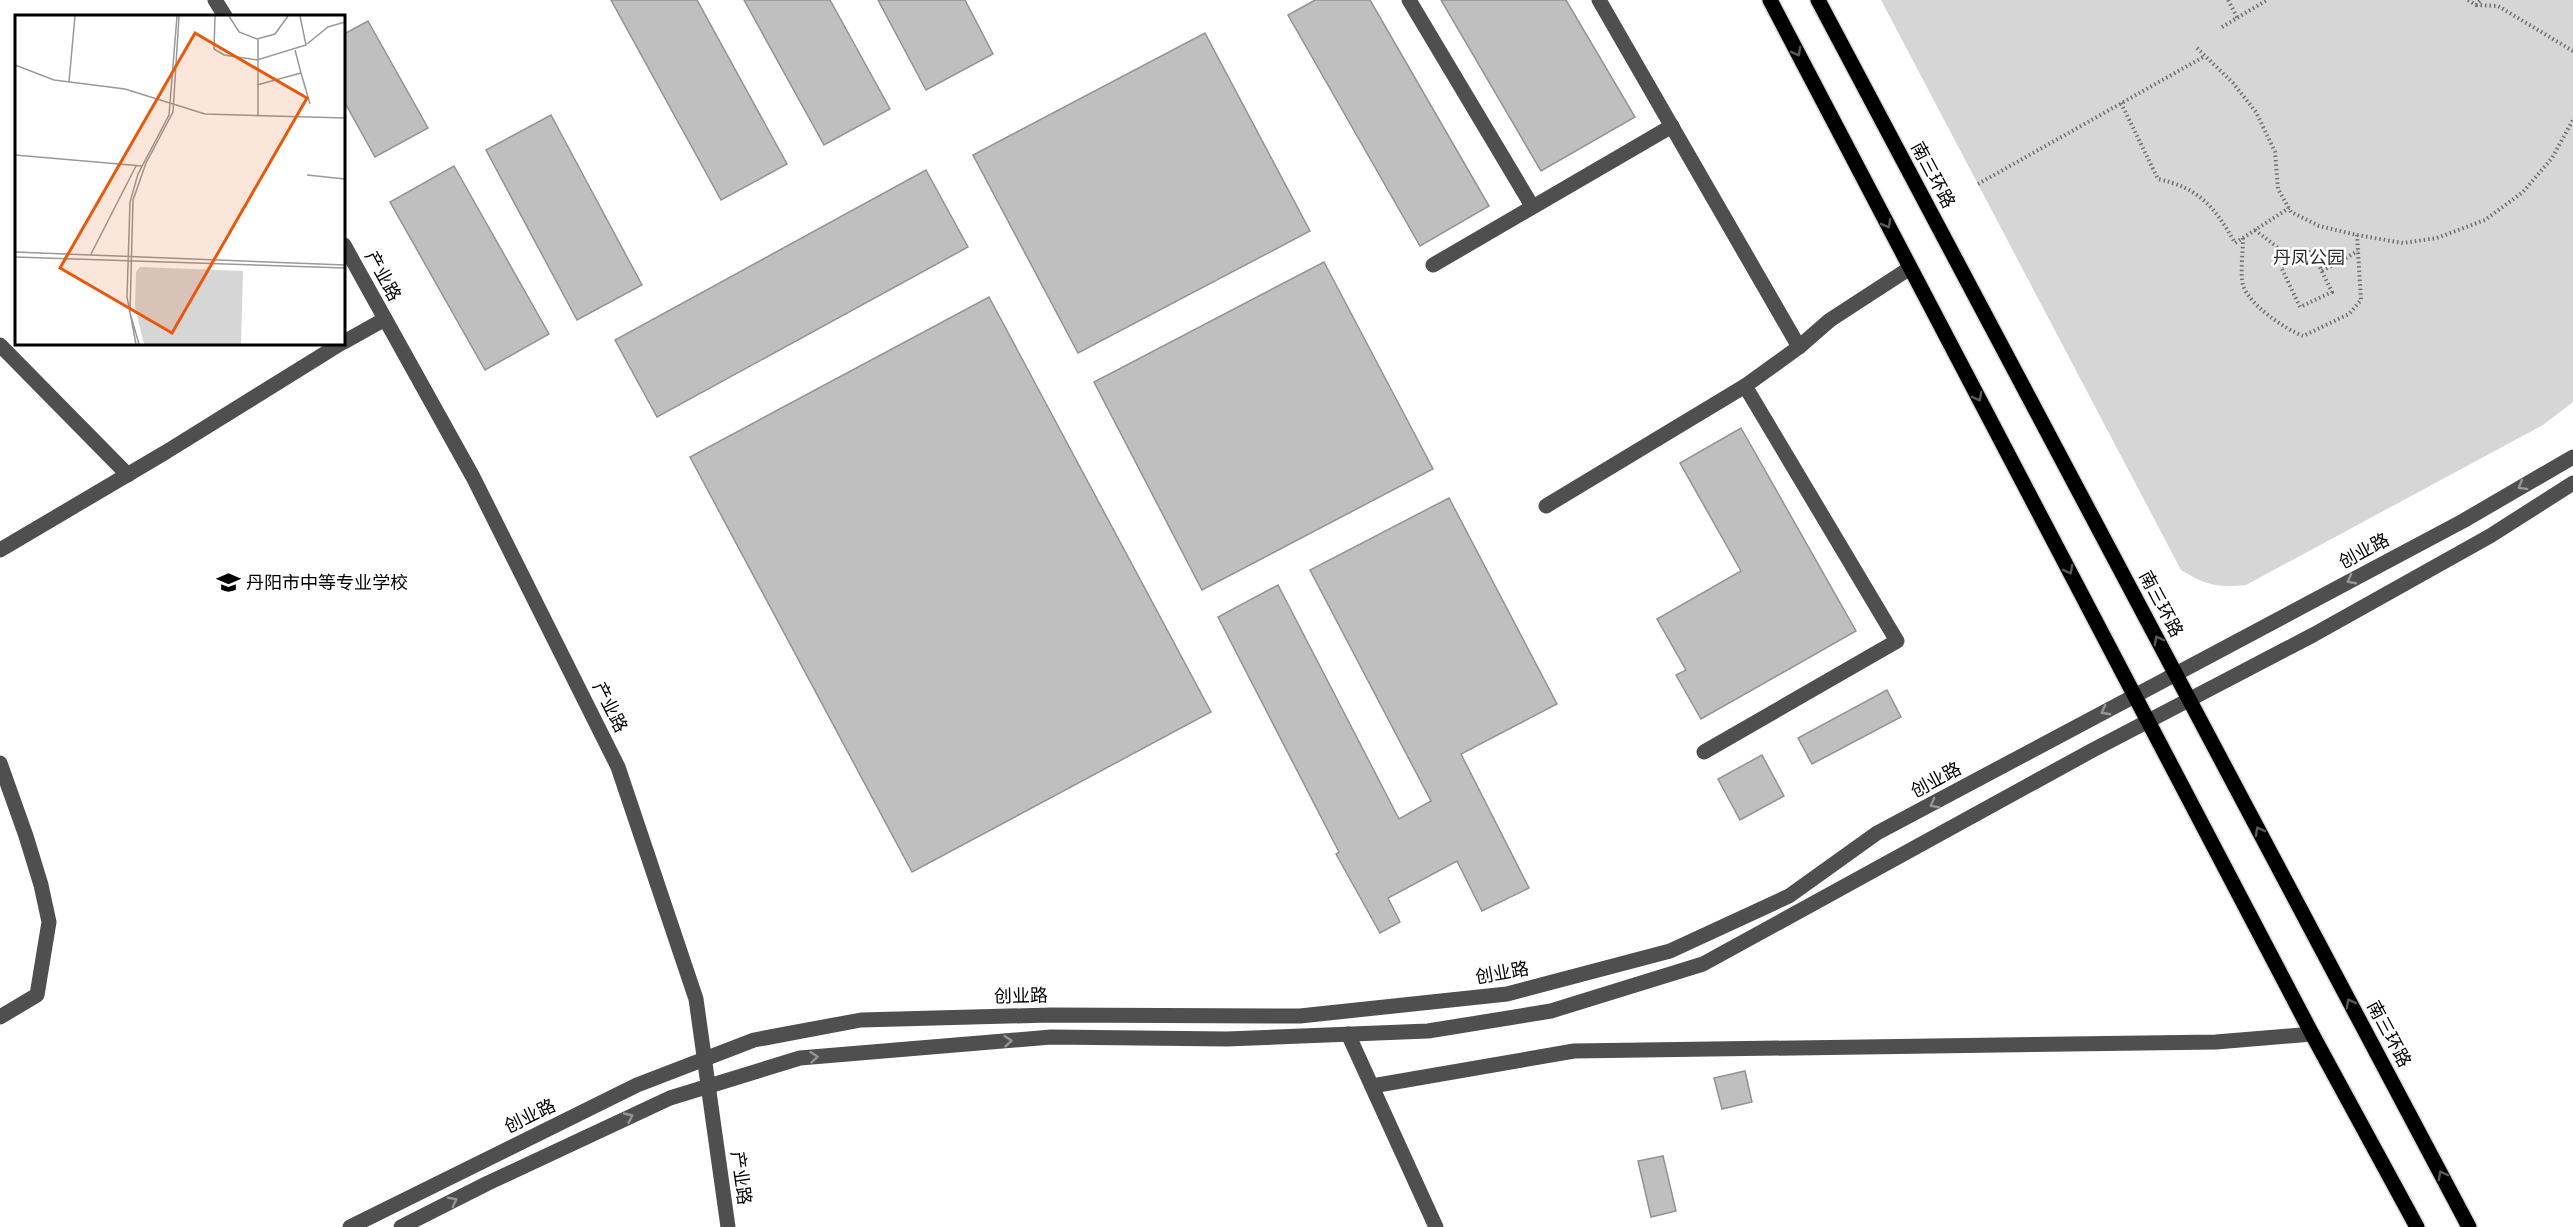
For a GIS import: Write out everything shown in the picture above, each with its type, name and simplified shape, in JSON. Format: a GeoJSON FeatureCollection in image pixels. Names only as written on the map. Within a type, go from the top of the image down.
{"type":"FeatureCollection","features":[{"type":"Feature","properties":{"kind":"main road"},"geometry":{"type":"LineString","coordinates":[[1770,0],[2312,1034],[2417,1227]]}},
{"type":"Feature","properties":{"kind":"main road","name":"南三环路"},"geometry":{"type":"LineString","coordinates":[[1818,0],[2469,1227]]}},
{"type":"Feature","properties":{"kind":"street"},"geometry":{"type":"LineString","coordinates":[[215,0],[224,15]]}},
{"type":"Feature","properties":{"kind":"street"},"geometry":{"type":"LineString","coordinates":[[1409,0],[1532,206]]}},
{"type":"Feature","properties":{"kind":"street"},"geometry":{"type":"LineString","coordinates":[[1599,0],[1799,346]]}},
{"type":"Feature","properties":{"kind":"street"},"geometry":{"type":"LineString","coordinates":[[1433,265],[1672,126]]}},
{"type":"Feature","properties":{"kind":"street","name":"产业路"},"geometry":{"type":"LineString","coordinates":[[345,247],[473,477],[618,767],[696,999],[728,1227]]}},
{"type":"Feature","properties":{"kind":"street"},"geometry":{"type":"LineString","coordinates":[[1545,506],[1745,386],[1830,320],[1910,268]]}},
{"type":"Feature","properties":{"kind":"street"},"geometry":{"type":"LineString","coordinates":[[345,341],[385,319]]}},
{"type":"Feature","properties":{"kind":"street"},"geometry":{"type":"LineString","coordinates":[[0,345],[128,475]]}},
{"type":"Feature","properties":{"kind":"street"},"geometry":{"type":"LineString","coordinates":[[0,550],[128,475],[339,345]]}},
{"type":"Feature","properties":{"kind":"street"},"geometry":{"type":"LineString","coordinates":[[1704,752],[1897,641],[1745,386]]}},
{"type":"Feature","properties":{"kind":"street","name":"创业路"},"geometry":{"type":"LineString","coordinates":[[350,1227],[637,1085],[754,1040],[861,1020],[1051,1015],[1300,1016],[1507,994],[1670,951],[1789,896],[1877,833],[2463,521],[2573,457]]}},
{"type":"Feature","properties":{"kind":"street"},"geometry":{"type":"LineString","coordinates":[[401,1227],[488,1183],[669,1098],[800,1058],[1051,1037],[1227,1039],[1428,1031],[1551,1011],[1703,964],[2148,721],[2313,635],[2490,536],[2573,483]]}},
{"type":"Feature","properties":{"kind":"street"},"geometry":{"type":"LineString","coordinates":[[0,763],[41,885],[49,922],[37,995],[0,1017]]}},
{"type":"Feature","properties":{"kind":"street"},"geometry":{"type":"LineString","coordinates":[[1348,1034],[1436,1227]]}},
{"type":"Feature","properties":{"kind":"street"},"geometry":{"type":"LineString","coordinates":[[1372,1086],[1574,1051],[2204,1042],[2312,1034]]}},
{"type":"Feature","properties":{"kind":"path"},"geometry":{"type":"LineString","coordinates":[[2228,0],[2238,19]]}},
{"type":"Feature","properties":{"kind":"path"},"geometry":{"type":"LineString","coordinates":[[2222,27],[2267,0]]}},
{"type":"Feature","properties":{"kind":"path"},"geometry":{"type":"LineString","coordinates":[[2468,0],[2476,5],[2498,6],[2573,51]]}},
{"type":"Feature","properties":{"kind":"path"},"geometry":{"type":"LineString","coordinates":[[2476,5],[2481,0]]}},
{"type":"Feature","properties":{"kind":"path"},"geometry":{"type":"LineString","coordinates":[[2197,48],[2233,83],[2256,112],[2275,152],[2278,189],[2291,212],[2319,226],[2357,235],[2403,243],[2437,238],[2485,220],[2523,192],[2552,158],[2573,120]]}},
{"type":"Feature","properties":{"kind":"path"},"geometry":{"type":"LineString","coordinates":[[1978,184],[2205,56]]}},
{"type":"Feature","properties":{"kind":"path"},"geometry":{"type":"LineString","coordinates":[[2120,103],[2158,179],[2178,184],[2206,200],[2224,222],[2235,243],[2289,208]]}},
{"type":"Feature","properties":{"kind":"path"},"geometry":{"type":"LineString","coordinates":[[2255,230],[2294,260]]}},
{"type":"Feature","properties":{"kind":"path"},"geometry":{"type":"LineString","coordinates":[[2243,238],[2243,285],[2254,302],[2284,328],[2303,336],[2349,314],[2361,300],[2357,235]]}},
{"type":"Feature","properties":{"kind":"path"},"geometry":{"type":"LineString","coordinates":[[2312,251],[2322,271],[2332,292],[2300,307],[2281,267],[2312,251]]}},
{"type":"Feature","properties":{"kind":"path"},"geometry":{"type":"LineString","coordinates":[[2322,271],[2358,251]]}},
{"type":"Feature","properties":{"kind":"green space","name":"丹凤公园"},"geometry":{"type":"Polygon","coordinates":[[[1881,0],[2573,0],[2573,402],[2543,425],[2246,585],[2212,584],[2181,570],[1881,0]]]}},
{"type":"Feature","properties":{"kind":"building"},"geometry":{"type":"Polygon","coordinates":[[[611,0],[697,0],[787,164],[721,200],[611,0]]]}},
{"type":"Feature","properties":{"kind":"building"},"geometry":{"type":"Polygon","coordinates":[[[744,0],[830,0],[890,109],[824,145],[744,0]]]}},
{"type":"Feature","properties":{"kind":"building"},"geometry":{"type":"Polygon","coordinates":[[[878,0],[965,0],[993,54],[926,90],[878,0]]]}},
{"type":"Feature","properties":{"kind":"building"},"geometry":{"type":"Polygon","coordinates":[[[1315,0],[1370,0],[1489,206],[1420,246],[1288,15],[1315,0]]]}},
{"type":"Feature","properties":{"kind":"building"},"geometry":{"type":"Polygon","coordinates":[[[1441,0],[1566,0],[1635,117],[1541,171],[1441,0]]]}},
{"type":"Feature","properties":{"kind":"building"},"geometry":{"type":"Polygon","coordinates":[[[368,21],[428,128],[375,157],[345,103],[345,33],[368,21]]]}},
{"type":"Feature","properties":{"kind":"building"},"geometry":{"type":"Polygon","coordinates":[[[1205,33],[1310,231],[1078,353],[973,155],[1205,33]]]}},
{"type":"Feature","properties":{"kind":"building"},"geometry":{"type":"Polygon","coordinates":[[[551,115],[642,285],[577,320],[486,150],[551,115]]]}},
{"type":"Feature","properties":{"kind":"building"},"geometry":{"type":"Polygon","coordinates":[[[454,166],[549,334],[485,370],[390,202],[454,166]]]}},
{"type":"Feature","properties":{"kind":"building"},"geometry":{"type":"Polygon","coordinates":[[[926,170],[968,247],[657,417],[615,340],[926,170]]]}},
{"type":"Feature","properties":{"kind":"building"},"geometry":{"type":"Polygon","coordinates":[[[1324,262],[1433,469],[1202,590],[1094,382],[1324,262]]]}},
{"type":"Feature","properties":{"kind":"building"},"geometry":{"type":"Polygon","coordinates":[[[989,297],[1211,712],[912,872],[690,457],[989,297]]]}},
{"type":"Feature","properties":{"kind":"building"},"geometry":{"type":"Polygon","coordinates":[[[1741,428],[1856,631],[1701,719],[1676,675],[1686,670],[1657,619],[1741,571],[1680,463],[1741,428]]]}},
{"type":"Feature","properties":{"kind":"building"},"geometry":{"type":"Polygon","coordinates":[[[1449,498],[1557,704],[1461,754],[1529,888],[1482,911],[1457,861],[1388,898],[1400,922],[1380,933],[1336,854],[1339,852],[1218,617],[1278,585],[1399,819],[1431,801],[1310,570],[1449,498]]]}},
{"type":"Feature","properties":{"kind":"building"},"geometry":{"type":"Polygon","coordinates":[[[1887,690],[1901,717],[1812,764],[1798,738],[1887,690]]]}},
{"type":"Feature","properties":{"kind":"building"},"geometry":{"type":"Polygon","coordinates":[[[1762,755],[1784,796],[1740,820],[1718,779],[1762,755]]]}},
{"type":"Feature","properties":{"kind":"building"},"geometry":{"type":"Polygon","coordinates":[[[1745,1071],[1752,1102],[1722,1109],[1714,1078],[1745,1071]]]}},
{"type":"Feature","properties":{"kind":"building"},"geometry":{"type":"Polygon","coordinates":[[[1663,1156],[1676,1211],[1651,1217],[1638,1161],[1663,1156]]]}},
{"type":"Feature","properties":{"kind":"place","name":"丹阳市中等专业学校"},"geometry":{"type":"Point","coordinates":[228,583]}}]}
